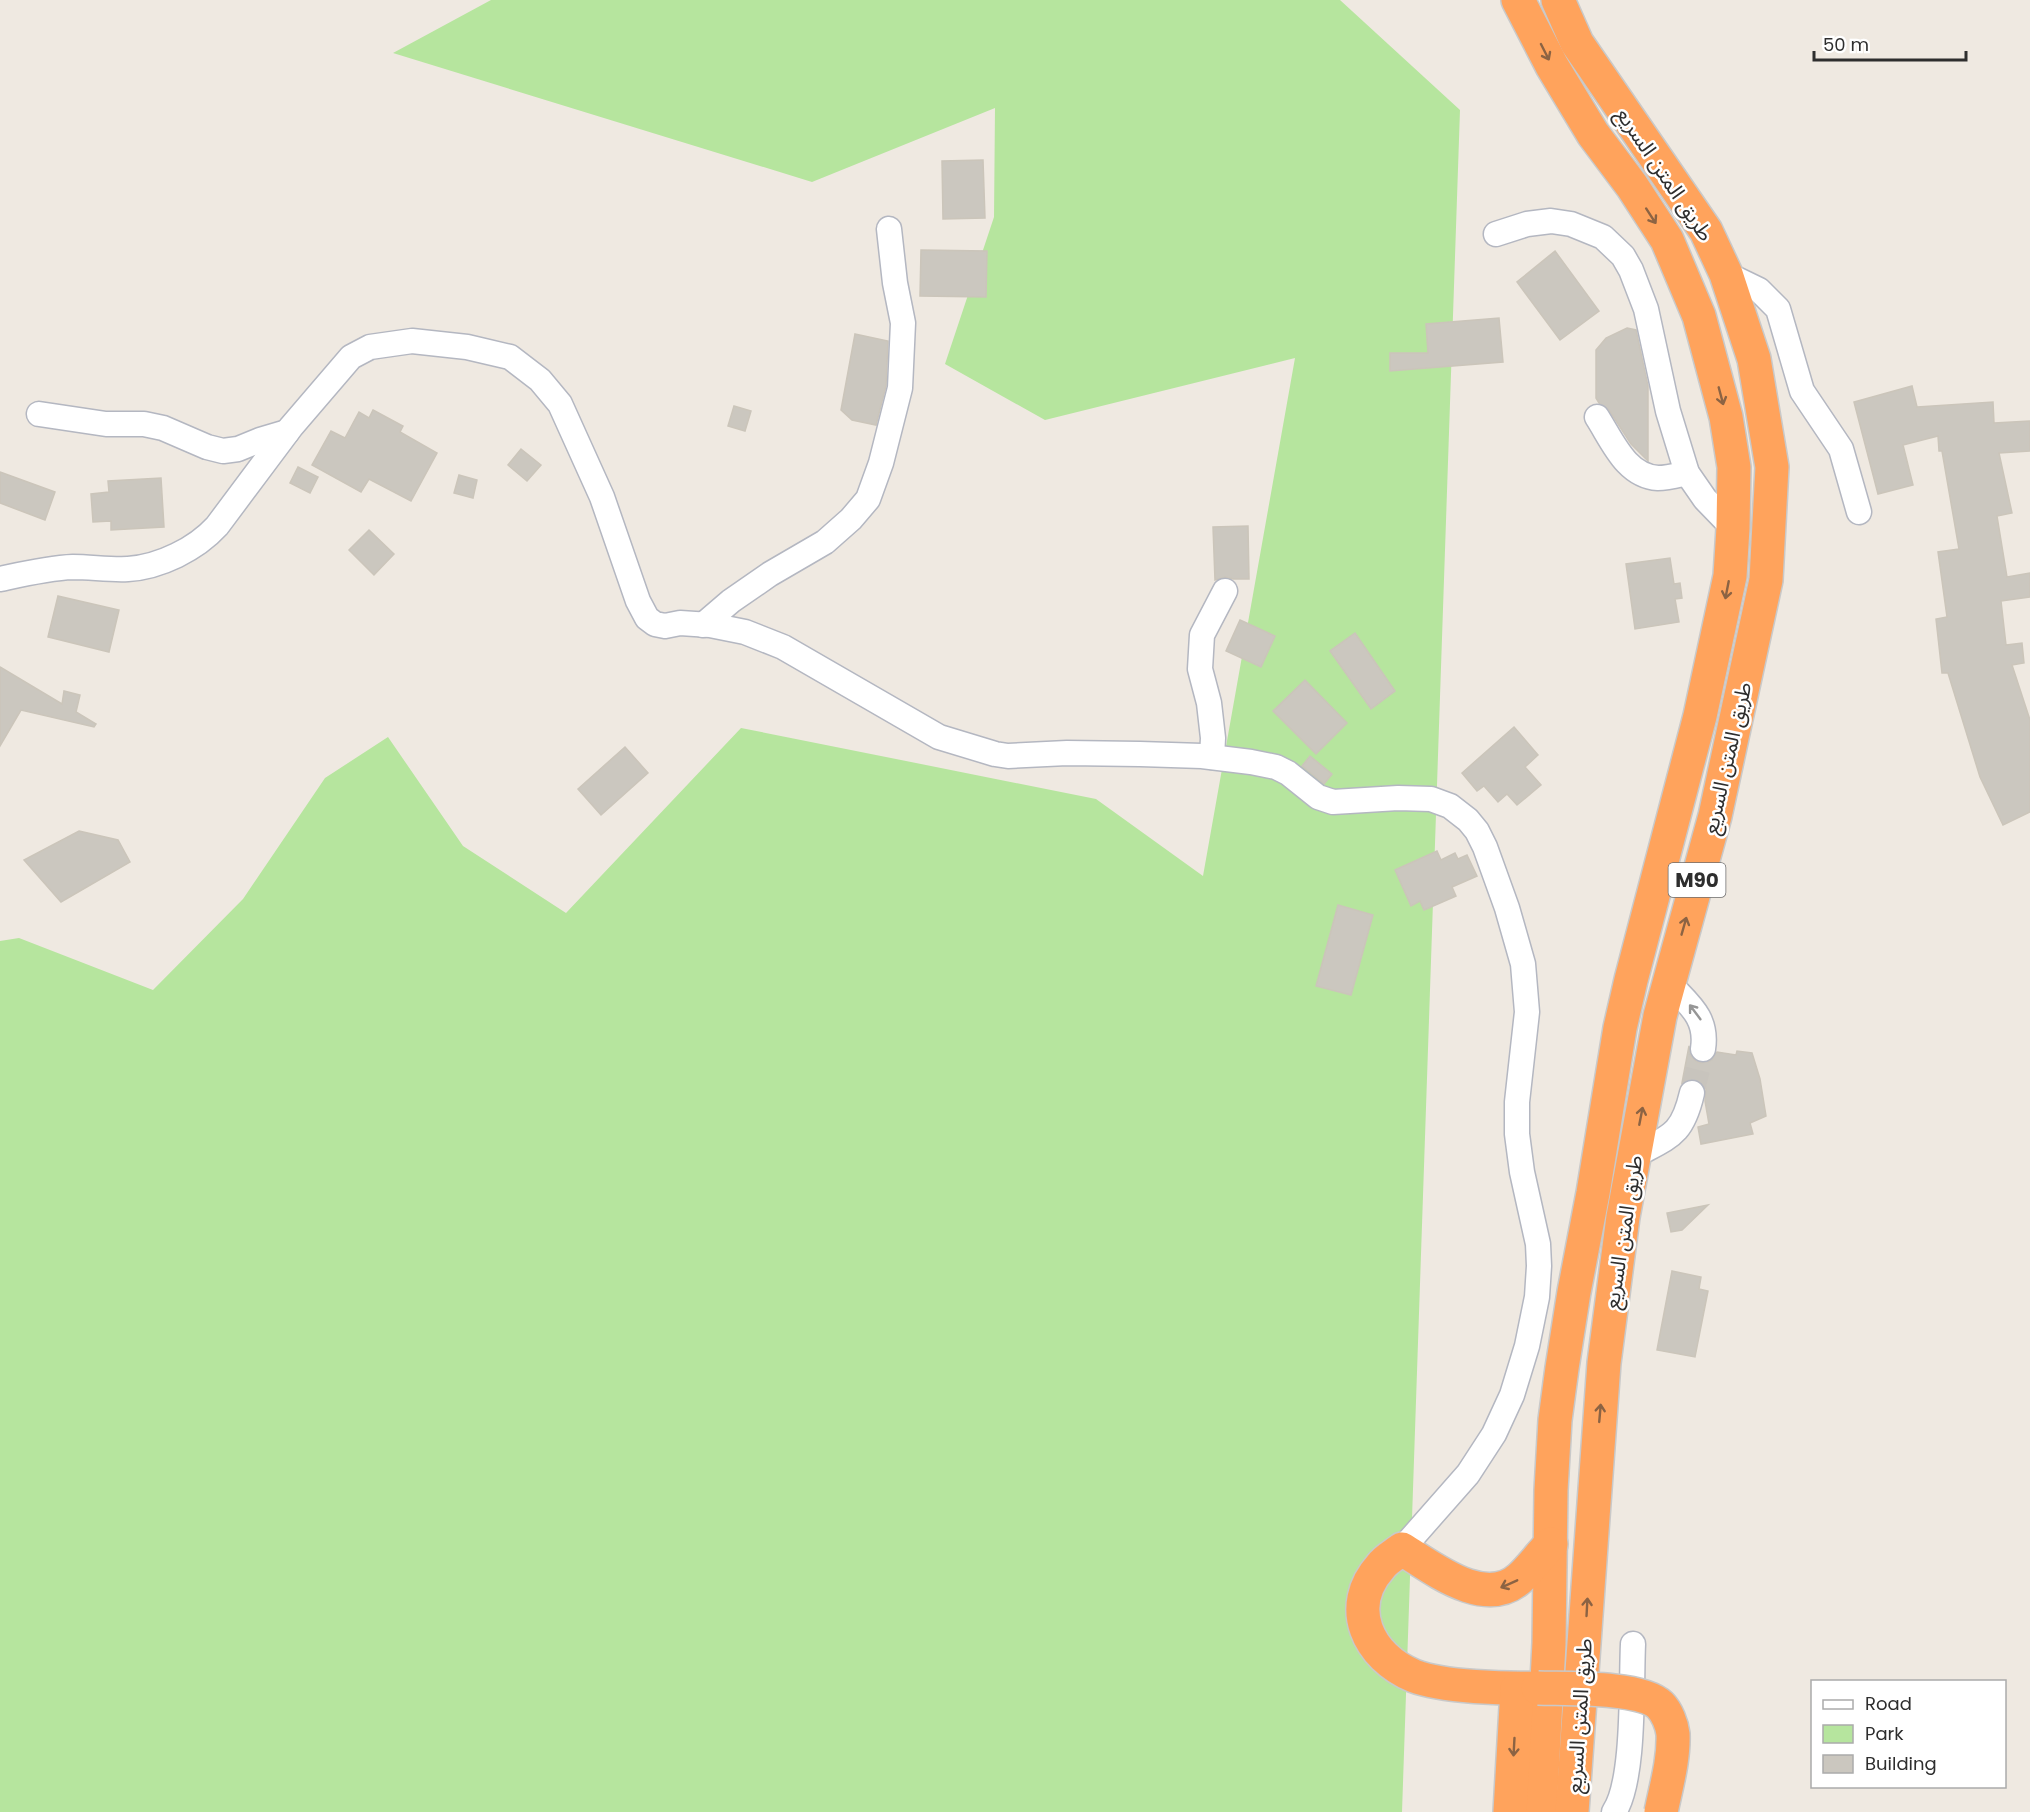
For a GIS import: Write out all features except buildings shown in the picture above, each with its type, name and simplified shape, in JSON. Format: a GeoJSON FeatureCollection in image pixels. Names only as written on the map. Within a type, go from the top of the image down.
{"type":"FeatureCollection","features":[{"type":"Feature","properties":{"kind":"highway","name":"طريق المتن السريع"},"geometry":{"type":"LineString","coordinates":[[1518,0],[1552,66],[1593,134],[1632,186],[1666,240],[1699,316],[1726,417],[1734,467],[1730,576],[1700,716],[1620,1028],[1561,1378],[1555,1431],[1549,1643],[1566,1811]]}},
{"type":"Feature","properties":{"kind":"highway","name":"طريق المتن السريع"},"geometry":{"type":"LineString","coordinates":[[1558,0],[1577,43],[1706,231],[1726,274],[1754,359],[1772,467],[1766,580],[1715,816],[1660,1016],[1623,1217],[1604,1363],[1566,1811]]}},
{"type":"Feature","properties":{"kind":"highway"},"geometry":{"type":"LineString","coordinates":[[1551,1544],[1518,1580],[1495,1590],[1474,1588],[1454,1581],[1402,1549],[1381,1566],[1363,1599],[1361,1615],[1368,1634],[1380,1654],[1391,1664],[1416,1677],[1444,1683],[1615,1691],[1642,1695],[1659,1704],[1669,1719],[1673,1733],[1661,1812]]}},
{"type":"Feature","properties":{"kind":"highway"},"geometry":{"type":"LineString","coordinates":[[1510,1812],[1528,1688]]}},
{"type":"Feature","properties":{"kind":"street"},"geometry":{"type":"LineString","coordinates":[[1496,234],[1527,224],[1551,222],[1570,224],[1602,237],[1623,256],[1646,309],[1668,411],[1687,473],[1704,500],[1733,528]]}},
{"type":"Feature","properties":{"kind":"street"},"geometry":{"type":"LineString","coordinates":[[703,625],[731,601],[770,574],[825,542],[851,519],[868,499],[881,463],[900,388],[903,323],[895,283],[889,229]]}},
{"type":"Feature","properties":{"kind":"street"},"geometry":{"type":"LineString","coordinates":[[1726,274],[1759,290],[1778,309],[1802,391],[1841,449],[1859,512]]}},
{"type":"Feature","properties":{"kind":"street"},"geometry":{"type":"LineString","coordinates":[[0,579],[73,567],[129,569],[162,561],[189,550],[205,539],[217,526],[287,432],[351,357],[370,347],[412,341],[467,347],[510,357],[540,380],[560,404],[602,497],[638,601],[647,618],[655,624],[703,625],[745,632],[783,647],[939,736],[995,754],[1008,756],[1077,753],[1212,757],[1276,767],[1288,773],[1318,797],[1333,802],[1398,798],[1431,799],[1450,806],[1468,819],[1485,847],[1507,908],[1523,964],[1527,1012],[1517,1102],[1517,1134],[1522,1172],[1538,1244],[1539,1266],[1535,1307],[1527,1346],[1512,1395],[1494,1434],[1468,1474],[1402,1549]]}},
{"type":"Feature","properties":{"kind":"street"},"geometry":{"type":"LineString","coordinates":[[39,414],[106,424],[154,426],[223,451],[287,432]]}},
{"type":"Feature","properties":{"kind":"street"},"geometry":{"type":"LineString","coordinates":[[1597,417],[1632,470],[1646,476],[1660,478],[1687,473]]}},
{"type":"Feature","properties":{"kind":"street"},"geometry":{"type":"LineString","coordinates":[[1212,757],[1213,738],[1209,702],[1200,669],[1202,635],[1226,591]]}},
{"type":"Feature","properties":{"kind":"street"},"geometry":{"type":"LineString","coordinates":[[1669,983],[1701,1019],[1705,1038],[1703,1049]]}},
{"type":"Feature","properties":{"kind":"street"},"geometry":{"type":"LineString","coordinates":[[1634,1156],[1670,1136],[1679,1128],[1686,1118],[1692,1093]]}},
{"type":"Feature","properties":{"kind":"street"},"geometry":{"type":"LineString","coordinates":[[1614,1812],[1625,1785],[1628,1762],[1633,1644]]}},
{"type":"Feature","properties":{"kind":"green space"},"geometry":{"type":"Polygon","coordinates":[[[491,0],[1340,0],[1460,110],[1402,1812],[0,1812],[0,941],[19,938],[153,990],[243,899],[325,778],[388,737],[463,846],[566,913],[741,728],[1096,799],[1203,876],[1295,358],[1045,420],[945,364],[994,217],[995,108],[812,182],[393,53],[491,0]]]}},
{"type":"Feature","properties":{"kind":"tunnel"},"geometry":{"type":"LineString","coordinates":[[1692,1093],[1703,1049]]}}]}
